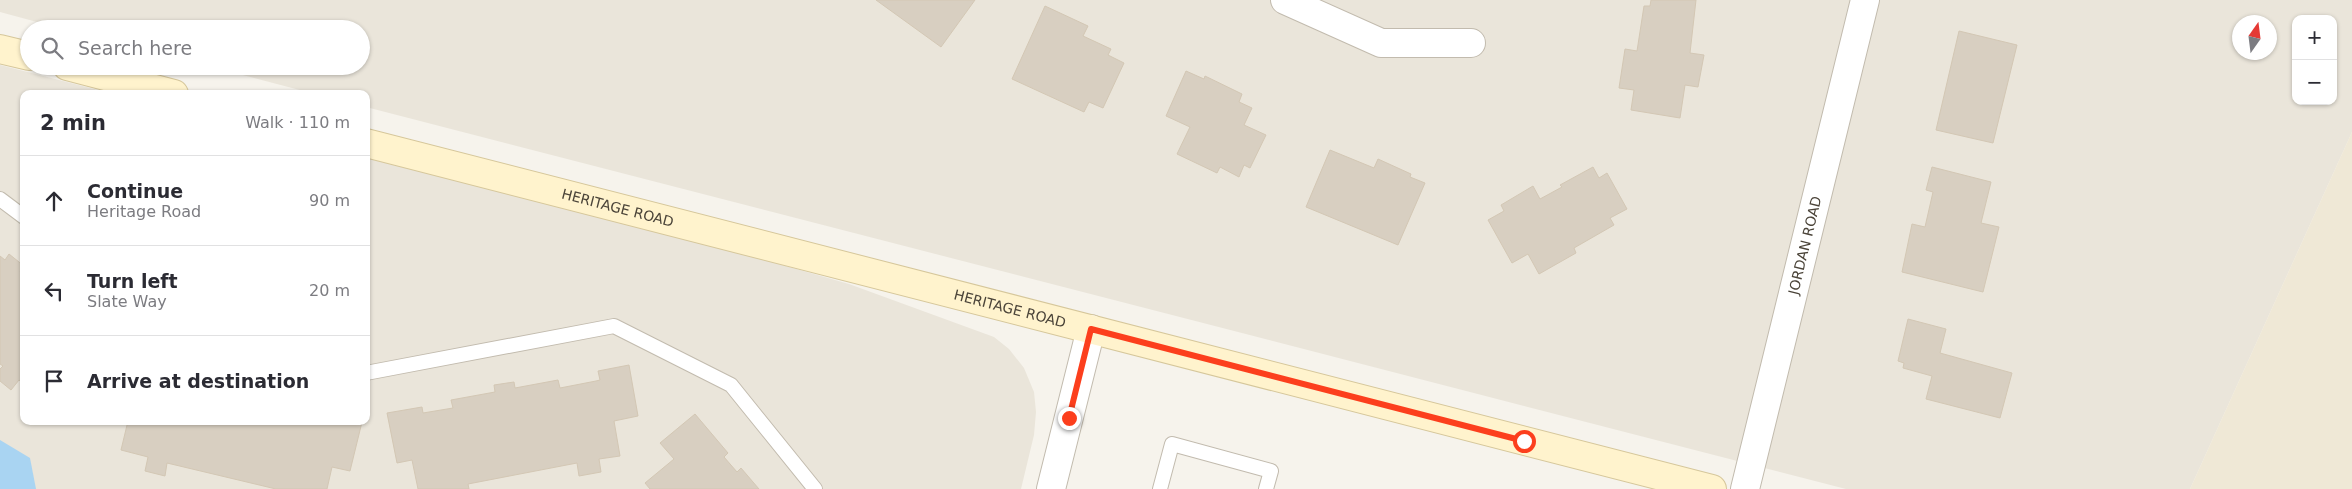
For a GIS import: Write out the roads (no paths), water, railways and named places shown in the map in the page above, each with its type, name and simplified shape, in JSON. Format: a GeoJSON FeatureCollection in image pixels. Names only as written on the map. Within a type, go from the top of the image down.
{"type":"FeatureCollection","features":[{"type":"Feature","properties":{"kind":"main road"},"geometry":{"type":"LineString","coordinates":[[0,49],[20,54]]}},
{"type":"Feature","properties":{"kind":"main road"},"geometry":{"type":"LineString","coordinates":[[101,75],[159,90]]}},
{"type":"Feature","properties":{"kind":"main road","name":"HERITAGE ROAD"},"geometry":{"type":"LineString","coordinates":[[370,144],[1712,489]]}},
{"type":"Feature","properties":{"kind":"street"},"geometry":{"type":"LineString","coordinates":[[1285,0],[1381,43],[1471,44]]}},
{"type":"Feature","properties":{"kind":"street","name":"JORDAN ROAD"},"geometry":{"type":"LineString","coordinates":[[1745,489],[1865,0]]}},
{"type":"Feature","properties":{"kind":"street"},"geometry":{"type":"LineString","coordinates":[[1051,489],[1091,329]]}},
{"type":"Feature","properties":{"kind":"lane"},"geometry":{"type":"LineString","coordinates":[[0,199],[20,214]]}},
{"type":"Feature","properties":{"kind":"lane"},"geometry":{"type":"LineString","coordinates":[[370,372],[614,326],[731,385],[815,489]]}},
{"type":"Feature","properties":{"kind":"lane"},"geometry":{"type":"LineString","coordinates":[[1160,489],[1172,444],[1271,471],[1266,489]]}},
{"type":"Feature","properties":{"kind":"water"},"geometry":{"type":"Polygon","coordinates":[[[0,440],[30,458],[36,489],[0,489],[0,440]]]}}]}
